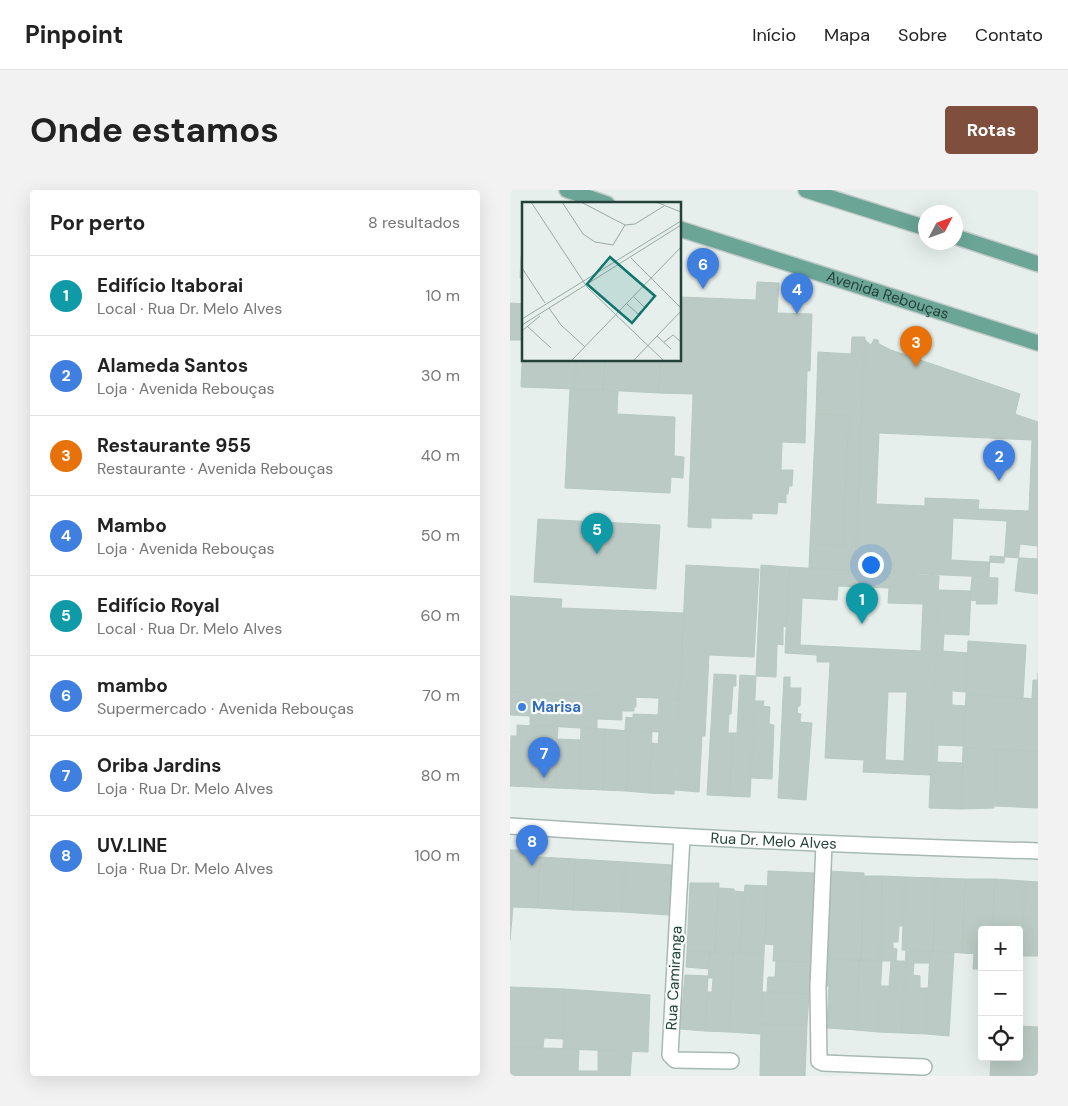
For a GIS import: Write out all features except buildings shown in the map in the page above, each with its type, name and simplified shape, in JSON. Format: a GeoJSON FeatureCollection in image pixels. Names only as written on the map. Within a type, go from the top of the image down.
{"type":"FeatureCollection","features":[{"type":"Feature","properties":{"kind":"main road"},"geometry":{"type":"LineString","coordinates":[[567,190],[601,202]]}},
{"type":"Feature","properties":{"kind":"main road"},"geometry":{"type":"LineString","coordinates":[[806,190],[918,225]]}},
{"type":"Feature","properties":{"kind":"main road","name":"Avenida Rebouças"},"geometry":{"type":"LineString","coordinates":[[681,229],[1038,343]]}},
{"type":"Feature","properties":{"kind":"main road"},"geometry":{"type":"LineString","coordinates":[[963,240],[1038,264]]}},
{"type":"Feature","properties":{"kind":"street","name":"Rua Dr. Melo Alves"},"geometry":{"type":"LineString","coordinates":[[510,826],[824,844],[1038,851]]}},
{"type":"Feature","properties":{"kind":"street","name":"Rua Camiranga"},"geometry":{"type":"LineString","coordinates":[[682,837],[670,1055],[675,1060],[731,1061]]}},
{"type":"Feature","properties":{"kind":"street"},"geometry":{"type":"LineString","coordinates":[[824,844],[818,987],[819,1061],[823,1063],[924,1067]]}},
{"type":"Feature","properties":{"kind":"place","name":"mambo"},"geometry":{"type":"Point","coordinates":[703,289]}},
{"type":"Feature","properties":{"kind":"place","name":"Mambo"},"geometry":{"type":"Point","coordinates":[797,314]}},
{"type":"Feature","properties":{"kind":"place","name":"Restaurante 955"},"geometry":{"type":"Point","coordinates":[916,367]}},
{"type":"Feature","properties":{"kind":"place","name":"Alameda Santos"},"geometry":{"type":"Point","coordinates":[999,481]}},
{"type":"Feature","properties":{"kind":"place","name":"Edifício Royal"},"geometry":{"type":"Point","coordinates":[597,554]}},
{"type":"Feature","properties":{"kind":"place","name":"Edifício Itaborai"},"geometry":{"type":"Point","coordinates":[862,624]}},
{"type":"Feature","properties":{"kind":"place","name":"Marisa"},"geometry":{"type":"Point","coordinates":[522,707]}},
{"type":"Feature","properties":{"kind":"place","name":"Oriba Jardins"},"geometry":{"type":"Point","coordinates":[544,778]}},
{"type":"Feature","properties":{"kind":"place","name":"UV.LINE"},"geometry":{"type":"Point","coordinates":[532,866]}}]}
